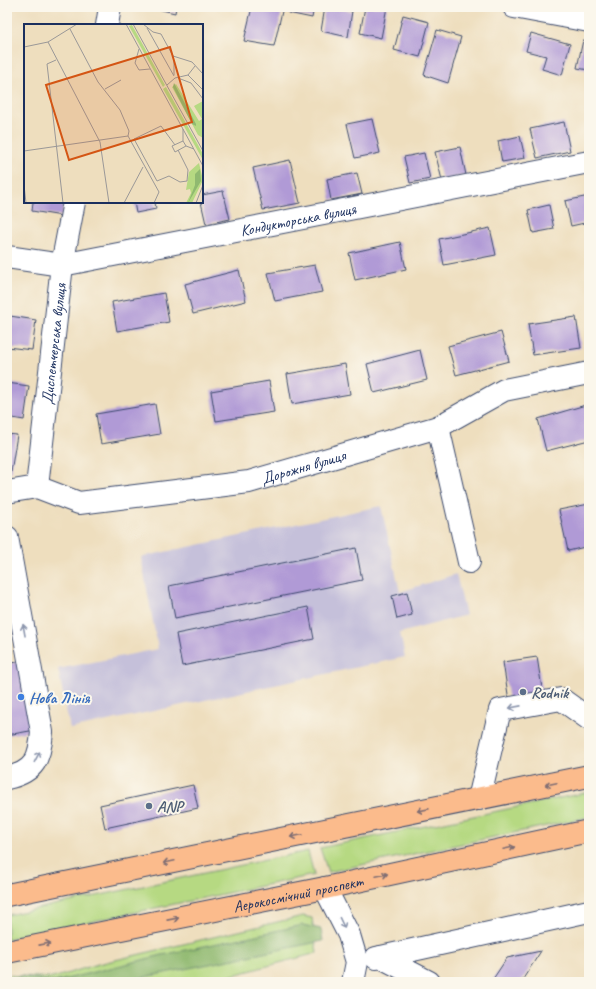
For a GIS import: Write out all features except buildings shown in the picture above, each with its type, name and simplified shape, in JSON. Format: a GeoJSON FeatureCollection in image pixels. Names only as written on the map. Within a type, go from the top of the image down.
{"type":"FeatureCollection","features":[{"type":"Feature","properties":{"kind":"main road"},"geometry":{"type":"LineString","coordinates":[[7,895],[589,776]]}},
{"type":"Feature","properties":{"kind":"main road","name":"Аерокосмічний проспект"},"geometry":{"type":"LineString","coordinates":[[7,952],[325,888],[589,831]]}},
{"type":"Feature","properties":{"kind":"street"},"geometry":{"type":"LineString","coordinates":[[107,24],[110,7]]}},
{"type":"Feature","properties":{"kind":"street"},"geometry":{"type":"LineString","coordinates":[[514,7],[589,21]]}},
{"type":"Feature","properties":{"kind":"street","name":"Кондукторська вулиця"},"geometry":{"type":"LineString","coordinates":[[7,257],[62,265],[589,162]]}},
{"type":"Feature","properties":{"kind":"street","name":"Диспетчерська вулиця"},"geometry":{"type":"LineString","coordinates":[[37,487],[62,265],[74,203]]}},
{"type":"Feature","properties":{"kind":"street","name":"Дорожня вулиця"},"geometry":{"type":"LineString","coordinates":[[37,487],[79,503],[249,482],[438,427],[504,390],[589,373]]}},
{"type":"Feature","properties":{"kind":"street"},"geometry":{"type":"LineString","coordinates":[[438,427],[469,562]]}},
{"type":"Feature","properties":{"kind":"street"},"geometry":{"type":"LineString","coordinates":[[7,492],[37,487]]}},
{"type":"Feature","properties":{"kind":"street"},"geometry":{"type":"LineString","coordinates":[[7,537],[42,732],[40,753],[32,767],[16,776],[7,778]]}},
{"type":"Feature","properties":{"kind":"street"},"geometry":{"type":"LineString","coordinates":[[479,798],[500,710],[561,699],[589,718]]}},
{"type":"Feature","properties":{"kind":"street"},"geometry":{"type":"LineString","coordinates":[[325,888],[349,935],[355,972],[381,957],[589,911]]}},
{"type":"Feature","properties":{"kind":"street"},"geometry":{"type":"LineString","coordinates":[[381,957],[429,982]]}},
{"type":"Feature","properties":{"kind":"shaded area"},"geometry":{"type":"Polygon","coordinates":[[[381,506],[400,592],[456,574],[466,615],[400,633],[405,657],[70,729],[58,669],[158,649],[141,557],[381,506]]]}},
{"type":"Feature","properties":{"kind":"green space"},"geometry":{"type":"Polygon","coordinates":[[[589,792],[589,817],[328,872],[320,848],[589,792]]]}},
{"type":"Feature","properties":{"kind":"green space"},"geometry":{"type":"Polygon","coordinates":[[[308,851],[314,875],[7,939],[7,915],[308,851]]]}},
{"type":"Feature","properties":{"kind":"green space"},"geometry":{"type":"Polygon","coordinates":[[[303,916],[312,918],[317,953],[207,982],[7,982],[7,975],[53,978],[98,964],[303,916]]]}},
{"type":"Feature","properties":{"kind":"green space"},"geometry":{"type":"Polygon","coordinates":[[[303,925],[321,929],[323,941],[120,982],[54,982],[162,955],[303,925]]]}},
{"type":"Feature","properties":{"kind":"green space"},"geometry":{"type":"Polygon","coordinates":[[[22,976],[54,982],[7,982],[7,979],[22,976]]]}},
{"type":"Feature","properties":{"kind":"place","name":"Rodnik"},"geometry":{"type":"Point","coordinates":[523,692]}},
{"type":"Feature","properties":{"kind":"place","name":"Нова Лінія"},"geometry":{"type":"Point","coordinates":[21,697]}},
{"type":"Feature","properties":{"kind":"place","name":"ANP"},"geometry":{"type":"Point","coordinates":[149,806]}}]}
